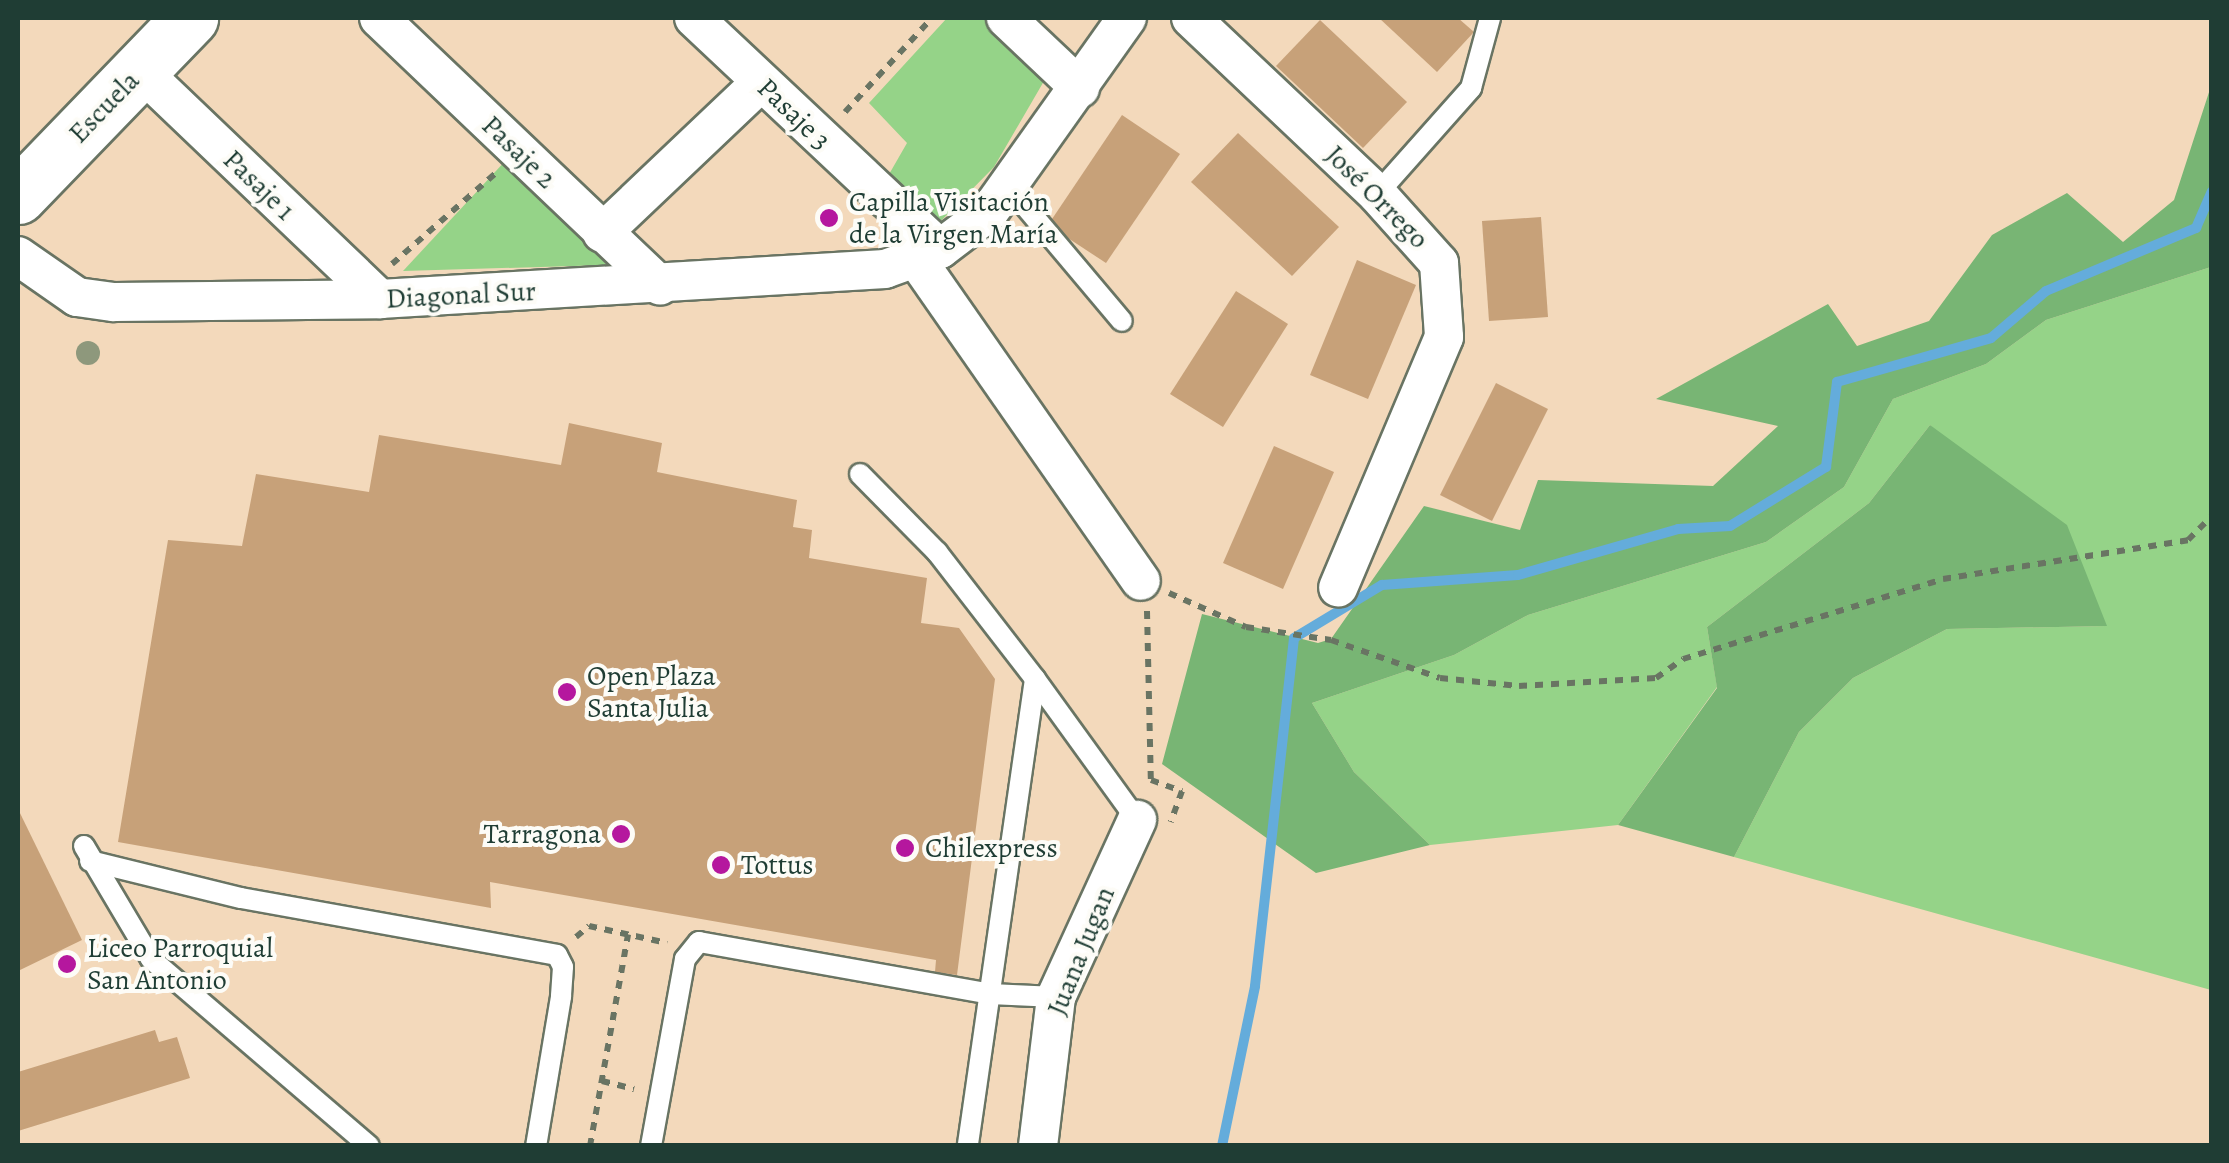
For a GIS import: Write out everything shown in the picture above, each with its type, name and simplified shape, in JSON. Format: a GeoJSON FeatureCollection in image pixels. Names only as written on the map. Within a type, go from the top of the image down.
{"type":"FeatureCollection","features":[{"type":"Feature","properties":{"kind":"street","name":"Escuela"},"geometry":{"type":"LineString","coordinates":[[18,196],[190,18]]}},
{"type":"Feature","properties":{"kind":"street","name":"Pasaje 2"},"geometry":{"type":"LineString","coordinates":[[379,18],[660,286]]}},
{"type":"Feature","properties":{"kind":"street","name":"Pasaje 3"},"geometry":{"type":"LineString","coordinates":[[694,18],[820,139],[928,255]]}},
{"type":"Feature","properties":{"kind":"street"},"geometry":{"type":"LineString","coordinates":[[1006,18],[1080,88]]}},
{"type":"Feature","properties":{"kind":"street","name":"Diagonal Sur"},"geometry":{"type":"LineString","coordinates":[[18,256],[58,288],[95,301],[660,286],[885,269],[928,255],[966,232],[1009,187],[1127,18]]}},
{"type":"Feature","properties":{"kind":"street","name":"José Orrego"},"geometry":{"type":"LineString","coordinates":[[1191,18],[1377,194],[1439,263],[1444,337],[1338,588]]}},
{"type":"Feature","properties":{"kind":"street","name":"Pasaje 1"},"geometry":{"type":"LineString","coordinates":[[140,70],[372,293]]}},
{"type":"Feature","properties":{"kind":"street"},"geometry":{"type":"LineString","coordinates":[[602,233],[761,82]]}},
{"type":"Feature","properties":{"kind":"street"},"geometry":{"type":"LineString","coordinates":[[928,255],[1141,581]]}},
{"type":"Feature","properties":{"kind":"street","name":"Juana Jugan"},"geometry":{"type":"LineString","coordinates":[[1038,1146],[1056,997],[1137,820]]}},
{"type":"Feature","properties":{"kind":"lane"},"geometry":{"type":"LineString","coordinates":[[1377,194],[1471,88],[1490,18]]}},
{"type":"Feature","properties":{"kind":"lane"},"geometry":{"type":"LineString","coordinates":[[1009,187],[1122,321]]}},
{"type":"Feature","properties":{"kind":"lane"},"geometry":{"type":"LineString","coordinates":[[860,474],[937,552],[1036,679],[1137,820]]}},
{"type":"Feature","properties":{"kind":"lane"},"geometry":{"type":"LineString","coordinates":[[968,1146],[1036,679]]}},
{"type":"Feature","properties":{"kind":"lane"},"geometry":{"type":"LineString","coordinates":[[369,1146],[151,959],[87,853],[241,898],[557,955],[563,967],[561,997],[536,1146]]}},
{"type":"Feature","properties":{"kind":"lane"},"geometry":{"type":"LineString","coordinates":[[651,1146],[689,948],[729,945],[990,994],[1056,997]]}},
{"type":"Feature","properties":{"kind":"path"},"geometry":{"type":"LineString","coordinates":[[820,139],[932,18]]}},
{"type":"Feature","properties":{"kind":"path"},"geometry":{"type":"LineString","coordinates":[[372,293],[520,153]]}},
{"type":"Feature","properties":{"kind":"path"},"geometry":{"type":"LineString","coordinates":[[1141,581],[1246,627],[1331,640],[1440,678],[1520,686],[1656,678],[1683,658],[1943,579],[2188,540],[2212,516]]}},
{"type":"Feature","properties":{"kind":"path"},"geometry":{"type":"LineString","coordinates":[[1137,820],[1151,787],[1150,632],[1141,581]]}},
{"type":"Feature","properties":{"kind":"path"},"geometry":{"type":"LineString","coordinates":[[557,955],[588,926],[689,948]]}},
{"type":"Feature","properties":{"kind":"path"},"geometry":{"type":"LineString","coordinates":[[590,1146],[628,934]]}},
{"type":"Feature","properties":{"kind":"green space"},"geometry":{"type":"Polygon","coordinates":[[[947,18],[995,18],[1051,69],[994,167],[929,233],[884,183],[907,143],[869,103],[947,18]]]}},
{"type":"Feature","properties":{"kind":"green space"},"geometry":{"type":"Polygon","coordinates":[[[2211,86],[2211,267],[2046,320],[1986,364],[1893,399],[1844,487],[1766,542],[1528,615],[1454,655],[1312,703],[1354,772],[1430,845],[1316,873],[1162,764],[1202,614],[1318,643],[1331,639],[1424,506],[1520,530],[1538,480],[1713,486],[1778,426],[1656,399],[1828,304],[1857,346],[1929,321],[1992,235],[2067,193],[2123,242],[2174,200],[2211,86]]]}},
{"type":"Feature","properties":{"kind":"green space"},"geometry":{"type":"Polygon","coordinates":[[[508,158],[607,265],[403,271],[508,158]]]}},
{"type":"Feature","properties":{"kind":"green space"},"geometry":{"type":"Polygon","coordinates":[[[2211,267],[2211,990],[1734,857],[1799,732],[1853,678],[1947,629],[2106,626],[1930,425],[1869,503],[1707,627],[1717,687],[1618,825],[1430,845],[1354,772],[1312,703],[1454,655],[1528,615],[1766,542],[1844,487],[1893,399],[1986,364],[2046,320],[2211,267]]]}},
{"type":"Feature","properties":{"kind":"green space"},"geometry":{"type":"Polygon","coordinates":[[[1930,425],[2067,525],[2107,626],[1947,629],[1853,678],[1799,732],[1734,857],[1618,825],[1717,688],[1707,627],[1869,503],[1930,425]]]}},
{"type":"Feature","properties":{"kind":"building"},"geometry":{"type":"Polygon","coordinates":[[[1379,18],[1458,18],[1474,32],[1437,72],[1379,18]]]}},
{"type":"Feature","properties":{"kind":"building"},"geometry":{"type":"Polygon","coordinates":[[[1320,20],[1407,102],[1363,148],[1276,66],[1320,20]]]}},
{"type":"Feature","properties":{"kind":"building"},"geometry":{"type":"Polygon","coordinates":[[[1122,115],[1180,154],[1106,263],[1048,225],[1122,115]]]}},
{"type":"Feature","properties":{"kind":"building"},"geometry":{"type":"Polygon","coordinates":[[[1238,133],[1339,227],[1292,276],[1191,182],[1238,133]]]}},
{"type":"Feature","properties":{"kind":"building"},"geometry":{"type":"Polygon","coordinates":[[[1541,217],[1548,317],[1489,321],[1482,221],[1541,217]]]}},
{"type":"Feature","properties":{"kind":"building"},"geometry":{"type":"Polygon","coordinates":[[[1357,260],[1416,285],[1368,399],[1310,375],[1357,260]]]}},
{"type":"Feature","properties":{"kind":"building"},"geometry":{"type":"Polygon","coordinates":[[[1236,291],[1288,324],[1223,427],[1170,394],[1236,291]]]}},
{"type":"Feature","properties":{"kind":"building"},"geometry":{"type":"Polygon","coordinates":[[[1496,383],[1548,409],[1492,521],[1440,495],[1496,383]]]}},
{"type":"Feature","properties":{"kind":"building","name":"Open Plaza Santa Julia"},"geometry":{"type":"Polygon","coordinates":[[[569,423],[662,443],[657,472],[797,500],[793,527],[812,530],[809,558],[927,578],[921,623],[959,628],[995,679],[957,975],[935,972],[936,960],[490,882],[491,908],[118,842],[168,540],[242,546],[256,474],[369,492],[379,435],[561,465],[569,423]]]}},
{"type":"Feature","properties":{"kind":"building"},"geometry":{"type":"Polygon","coordinates":[[[1274,446],[1334,472],[1283,589],[1223,563],[1274,446]]]}},
{"type":"Feature","properties":{"kind":"building"},"geometry":{"type":"Polygon","coordinates":[[[18,809],[82,940],[18,971],[18,809]]]}},
{"type":"Feature","properties":{"kind":"building"},"geometry":{"type":"Polygon","coordinates":[[[155,1030],[159,1042],[177,1037],[190,1078],[18,1131],[18,1072],[155,1030]]]}},
{"type":"Feature","properties":{"kind":"waterway"},"geometry":{"type":"LineString","coordinates":[[1222,1146],[1255,986],[1294,638],[1382,585],[1518,575],[1678,529],[1730,526],[1826,467],[1837,382],[1991,338],[2046,291],[2196,228],[2212,191]]}},
{"type":"Feature","properties":{"kind":"place","name":"Capilla Visitación de la Virgen María"},"geometry":{"type":"Point","coordinates":[829,218]}},
{"type":"Feature","properties":{"kind":"place","name":"Open Plaza Santa Julia"},"geometry":{"type":"Point","coordinates":[567,692]}},
{"type":"Feature","properties":{"kind":"place","name":"Tarragona"},"geometry":{"type":"Point","coordinates":[621,834]}},
{"type":"Feature","properties":{"kind":"place","name":"Chilexpress"},"geometry":{"type":"Point","coordinates":[905,848]}},
{"type":"Feature","properties":{"kind":"place","name":"Tottus"},"geometry":{"type":"Point","coordinates":[721,865]}},
{"type":"Feature","properties":{"kind":"place","name":"Liceo Parroquial San Antonio"},"geometry":{"type":"Point","coordinates":[67,964]}}]}
